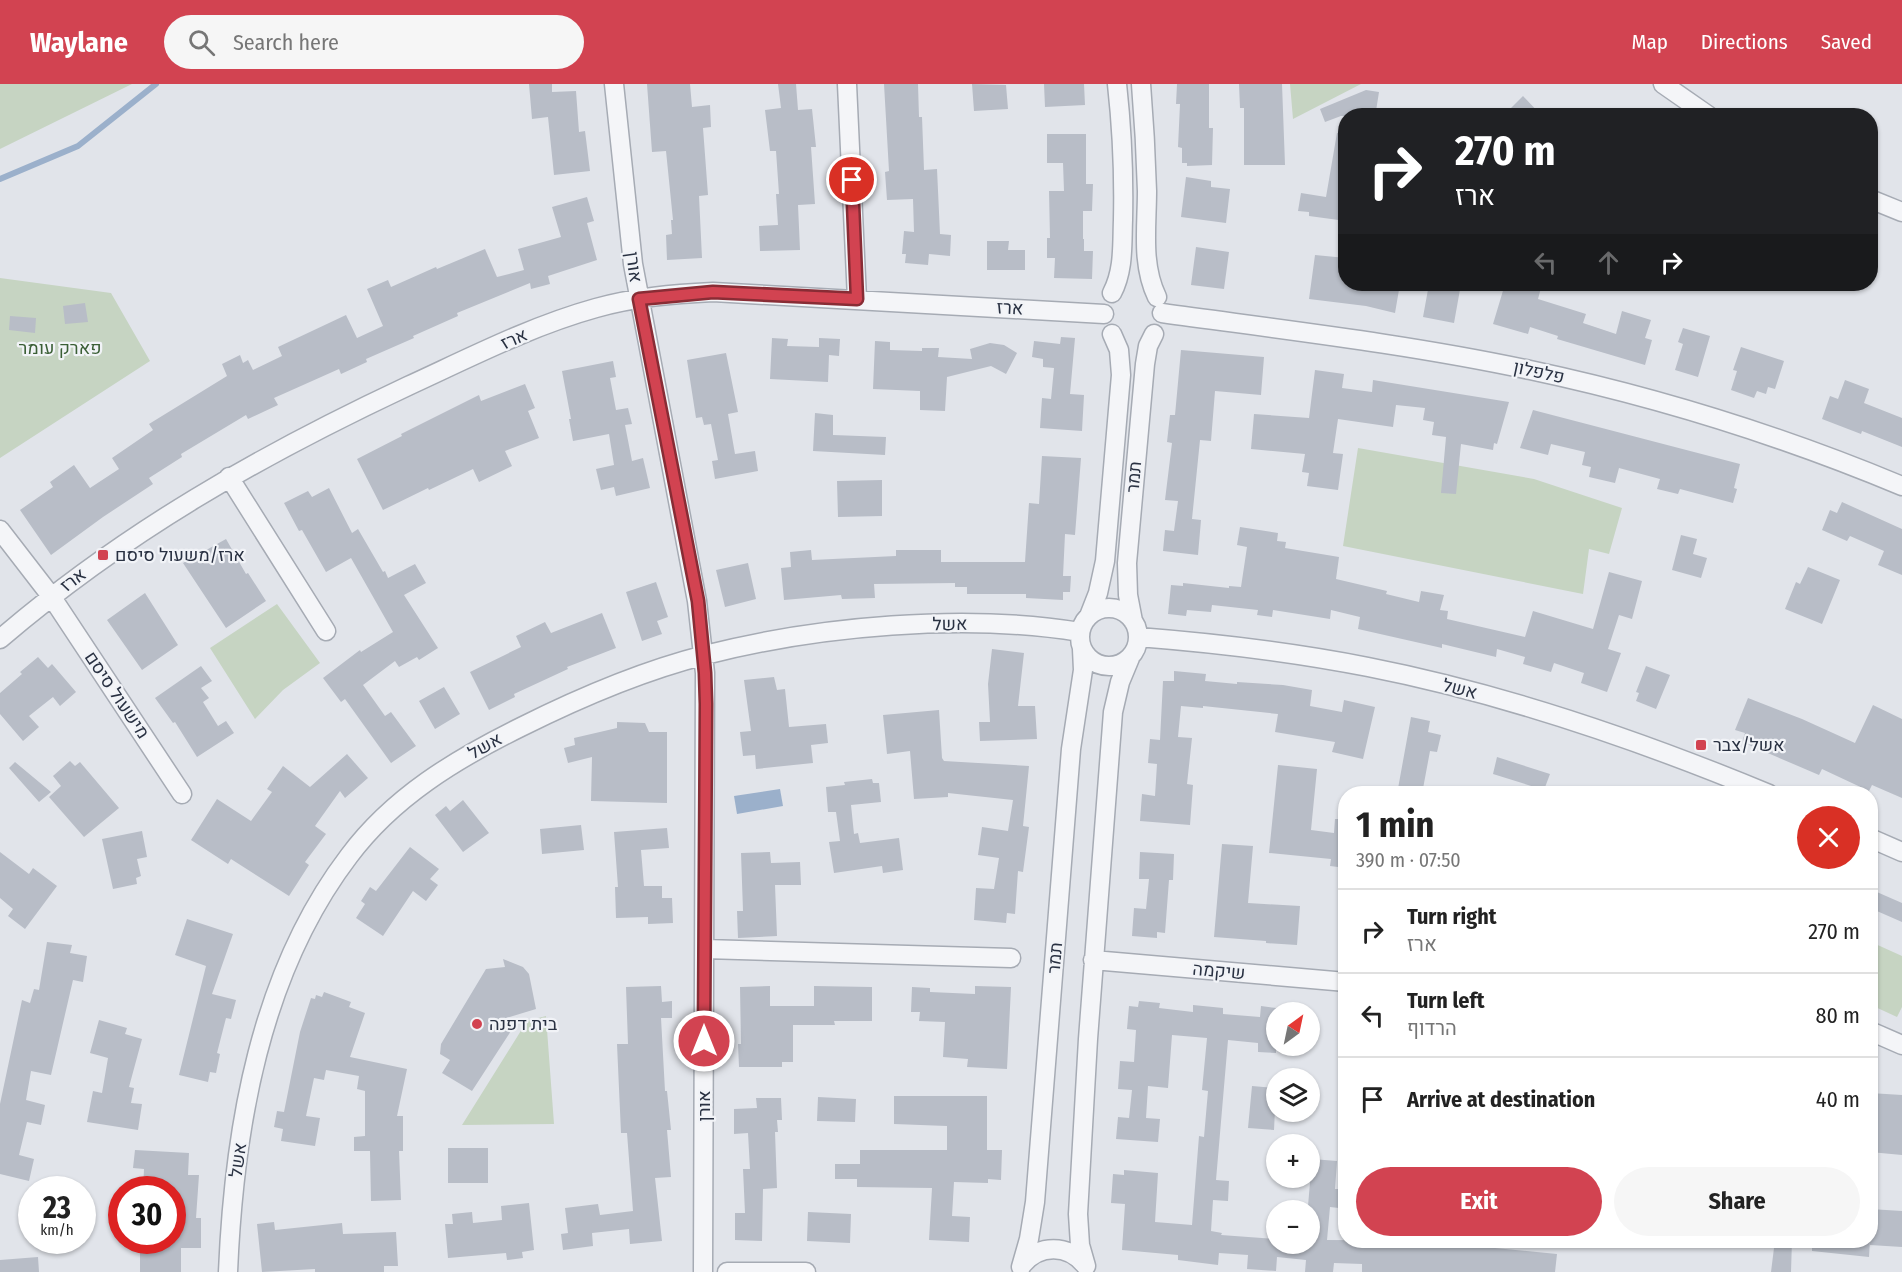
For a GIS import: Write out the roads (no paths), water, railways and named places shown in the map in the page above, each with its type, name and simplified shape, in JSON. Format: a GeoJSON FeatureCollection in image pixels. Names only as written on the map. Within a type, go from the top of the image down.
{"type":"FeatureCollection","features":[{"type":"Feature","properties":{"kind":"street","name":"אורן"},"geometry":{"type":"LineString","coordinates":[[614,84],[633,264],[698,601],[704,655],[706,704],[703,1272]]}},
{"type":"Feature","properties":{"kind":"street"},"geometry":{"type":"LineString","coordinates":[[847,84],[857,299]]}},
{"type":"Feature","properties":{"kind":"street"},"geometry":{"type":"LineString","coordinates":[[1118,84],[1122,164],[1122,250],[1119,276],[1106,303],[1104,314],[1106,325],[1112,334],[1122,341],[1133,343],[1145,340],[1154,334],[1160,324],[1160,305],[1150,277],[1146,256],[1146,163],[1141,84]]}},
{"type":"Feature","properties":{"kind":"street"},"geometry":{"type":"LineString","coordinates":[[1663,84],[1698,108]]}},
{"type":"Feature","properties":{"kind":"street"},"geometry":{"type":"LineString","coordinates":[[1878,202],[1902,212]]}},
{"type":"Feature","properties":{"kind":"street"},"geometry":{"type":"LineString","coordinates":[[1112,293],[1121,287],[1138,285],[1149,289],[1160,305]]}},
{"type":"Feature","properties":{"kind":"street","name":"ארז"},"geometry":{"type":"LineString","coordinates":[[0,639],[51,596],[98,561],[229,477],[369,405],[500,345],[567,317],[597,308],[639,299],[713,292],[1104,314]]}},
{"type":"Feature","properties":{"kind":"street","name":"פלפלון"},"geometry":{"type":"LineString","coordinates":[[1160,305],[1542,372],[1666,404],[1748,429],[1902,486]]}},
{"type":"Feature","properties":{"kind":"street","name":"תמר"},"geometry":{"type":"LineString","coordinates":[[1019,1269],[1029,1239],[1035,1202],[1071,749],[1083,670],[1084,632],[1098,593],[1105,561],[1121,375],[1119,350],[1112,334]]}},
{"type":"Feature","properties":{"kind":"street","name":"תמר"},"geometry":{"type":"LineString","coordinates":[[1136,629],[1128,595],[1127,563],[1145,364],[1148,346],[1154,334]]}},
{"type":"Feature","properties":{"kind":"street"},"geometry":{"type":"LineString","coordinates":[[229,477],[326,631]]}},
{"type":"Feature","properties":{"kind":"street","name":"מישעול סיסם"},"geometry":{"type":"LineString","coordinates":[[0,530],[51,596],[182,794]]}},
{"type":"Feature","properties":{"kind":"street"},"geometry":{"type":"LineString","coordinates":[[1088,1269],[1080,1245],[1078,1214],[1093,960],[1113,712],[1120,682],[1137,648],[1136,629],[1125,613],[1114,608],[1103,608],[1084,632],[1093,662],[1104,666],[1115,666],[1130,658]]}},
{"type":"Feature","properties":{"kind":"street","name":"אשל"},"geometry":{"type":"LineString","coordinates":[[228,1272],[232,1208],[240,1143],[267,1019],[279,984],[304,928],[349,856],[370,830],[418,787],[506,734],[603,689],[704,655],[802,636],[906,626],[994,623],[1053,627],[1084,632]]}},
{"type":"Feature","properties":{"kind":"street","name":"אשל"},"geometry":{"type":"LineString","coordinates":[[1136,629],[1368,667],[1447,685],[1612,733],[1750,786]]}},
{"type":"Feature","properties":{"kind":"street"},"geometry":{"type":"LineString","coordinates":[[1878,842],[1902,852]]}},
{"type":"Feature","properties":{"kind":"street"},"geometry":{"type":"LineString","coordinates":[[705,949],[1011,958]]}},
{"type":"Feature","properties":{"kind":"street","name":"שיקמה"},"geometry":{"type":"LineString","coordinates":[[1093,960],[1338,981]]}},
{"type":"Feature","properties":{"kind":"street"},"geometry":{"type":"LineString","coordinates":[[1878,1034],[1902,1045]]}},
{"type":"Feature","properties":{"kind":"street"},"geometry":{"type":"LineString","coordinates":[[1019,1269],[1038,1252],[1053,1249],[1068,1252],[1081,1260],[1088,1269]]}},
{"type":"Feature","properties":{"kind":"street"},"geometry":{"type":"LineString","coordinates":[[727,1272],[806,1272]]}},
{"type":"Feature","properties":{"kind":"water"},"geometry":{"type":"Polygon","coordinates":[[[780,789],[783,806],[737,814],[734,796],[780,789]]]}},
{"type":"Feature","properties":{"kind":"waterway"},"geometry":{"type":"LineString","coordinates":[[0,179],[78,146],[156,84]]}},
{"type":"Feature","properties":{"kind":"place","name":"ארז/משעול סיסם"},"geometry":{"type":"Point","coordinates":[103,555]}},
{"type":"Feature","properties":{"kind":"place","name":"אשל/צבר"},"geometry":{"type":"Point","coordinates":[1701,745]}},
{"type":"Feature","properties":{"kind":"place","name":"בית דפנה"},"geometry":{"type":"Point","coordinates":[477,1024]}},
{"type":"Feature","properties":{"kind":"park label","name":"פארק עומר"},"geometry":{"type":"Point","coordinates":[60,348]}}]}
